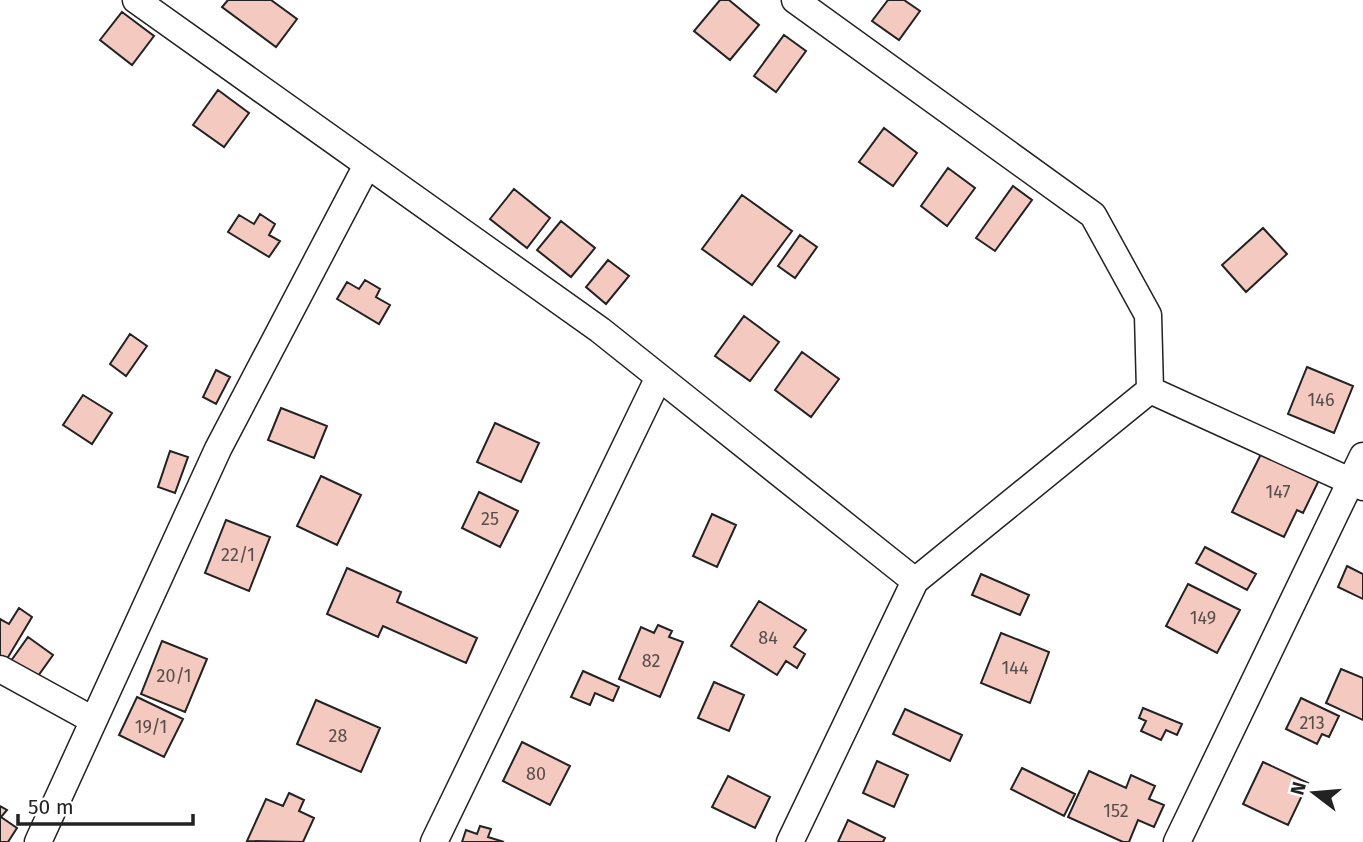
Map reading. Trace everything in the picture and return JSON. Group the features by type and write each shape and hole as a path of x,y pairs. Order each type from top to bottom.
{"street":[{"path":"136,0 600,330 915,581"},
{"path":"795,0 1093,215 1148,315 1150,390"},
{"path":"45,840 93,720 218,449 367,165"},
{"path":"434,842 659,377"},
{"path":"1150,390 1357,484"},
{"path":"790,842 915,581 1150,390"},
{"path":"1177,842 1357,484 1363,456"},
{"path":"0,668 93,720"}],"building":[{"path":"228,0 271,0 297,19 276,47 222,7"},
{"path":"720,0 729,0 759,25 730,60 694,31"},
{"path":"888,0 904,0 920,11 899,40 872,21"},
{"path":"122,12 154,36 132,65 100,40"},
{"path":"784,35 806,51 776,92 754,76"},
{"path":"218,90 249,113 224,147 193,125"},
{"path":"884,128 917,153 893,186 859,162"},
{"path":"948,168 975,188 947,226 921,206"},
{"path":"1013,186 1032,200 995,251 976,238"},
{"path":"514,189 550,218 527,248 490,219"},
{"path":"742,195 792,231 752,285 702,249"},
{"path":"260,214 275,224 269,235 280,241 269,257 228,232 239,215 254,224"},
{"path":"561,221 595,248 571,277 537,250"},
{"path":"1263,228 1287,254 1246,292 1222,265"},
{"path":"800,235 817,247 795,278 778,266"},
{"path":"608,260 629,276 606,304 586,287"},
{"path":"365,280 380,289 376,297 390,305 379,324 337,299 347,282 359,289"},
{"path":"744,316 779,342 750,381 715,356"},
{"path":"130,334 147,346 126,376 110,364"},
{"path":"802,352 839,379 811,417 775,390"},
{"path":"1307,367 1353,386 1334,433 1288,414"},
{"path":"216,370 230,377 216,404 203,397"},
{"path":"83,395 112,413 92,444 63,425"},
{"path":"281,408 327,426 314,458 268,440"},
{"path":"495,423 539,443 521,482 477,462"},
{"path":"1265,446 1322,474 1303,513 1297,510 1284,537 1232,512"},
{"path":"170,451 188,457 175,493 158,487"},
{"path":"321,476 361,495 337,545 297,526"},
{"path":"479,492 518,511 500,547 462,528"},
{"path":"712,514 736,525 717,567 693,556"},
{"path":"226,520 270,537 249,591 205,573"},
{"path":"1205,547 1256,574 1247,590 1196,563"},
{"path":"1347,566 1363,574 1363,599 1338,587"},
{"path":"347,568 401,592 397,602 477,638 466,663 383,626 378,637 327,614"},
{"path":"981,574 1029,595 1020,615 972,595"},
{"path":"1188,584 1240,610 1217,653 1166,626"},
{"path":"759,601 806,630 794,647 805,654 797,668 786,661 777,675 731,646"},
{"path":"19,608 32,617 4,664 0,662 0,619 9,624"},
{"path":"658,625 672,631 669,637 683,642 660,697 619,679 641,627 654,633"},
{"path":"1001,633 1049,652 1030,703 981,683"},
{"path":"28,637 53,655 33,683 8,665"},
{"path":"162,641 207,659 185,712 141,694"},
{"path":"1341,669 1363,678 1363,720 1326,703"},
{"path":"583,671 619,687 613,701 595,693 590,705 571,697"},
{"path":"714,682 744,695 729,731 698,718"},
{"path":"137,697 183,719 164,757 119,735"},
{"path":"1301,698 1339,716 1329,737 1322,734 1317,744 1286,729"},
{"path":"316,700 380,728 361,772 297,744"},
{"path":"1143,708 1182,724 1177,735 1166,730 1161,740 1141,731 1146,721 1139,718"},
{"path":"905,709 962,735 950,761 893,734"},
{"path":"522,742 570,766 550,805 503,781"},
{"path":"877,761 908,775 894,807 863,793"},
{"path":"1263,762 1308,783 1288,825 1243,804"},
{"path":"1022,768 1075,794 1064,816 1011,789"},
{"path":"1089,771 1126,788 1131,775 1155,786 1149,799 1164,805 1154,827 1138,820 1129,842 1123,842 1068,817"},
{"path":"728,776 770,797 755,828 712,807"},
{"path":"289,793 304,800 299,811 314,818 303,842 247,841 266,799 283,806"},
{"path":"0,806 7,810 1,817 17,828 8,842 0,842"},
{"path":"848,820 885,838 883,842 838,842"},
{"path":"480,826 491,829 488,837 504,842 462,842 466,830 477,834"}]}
